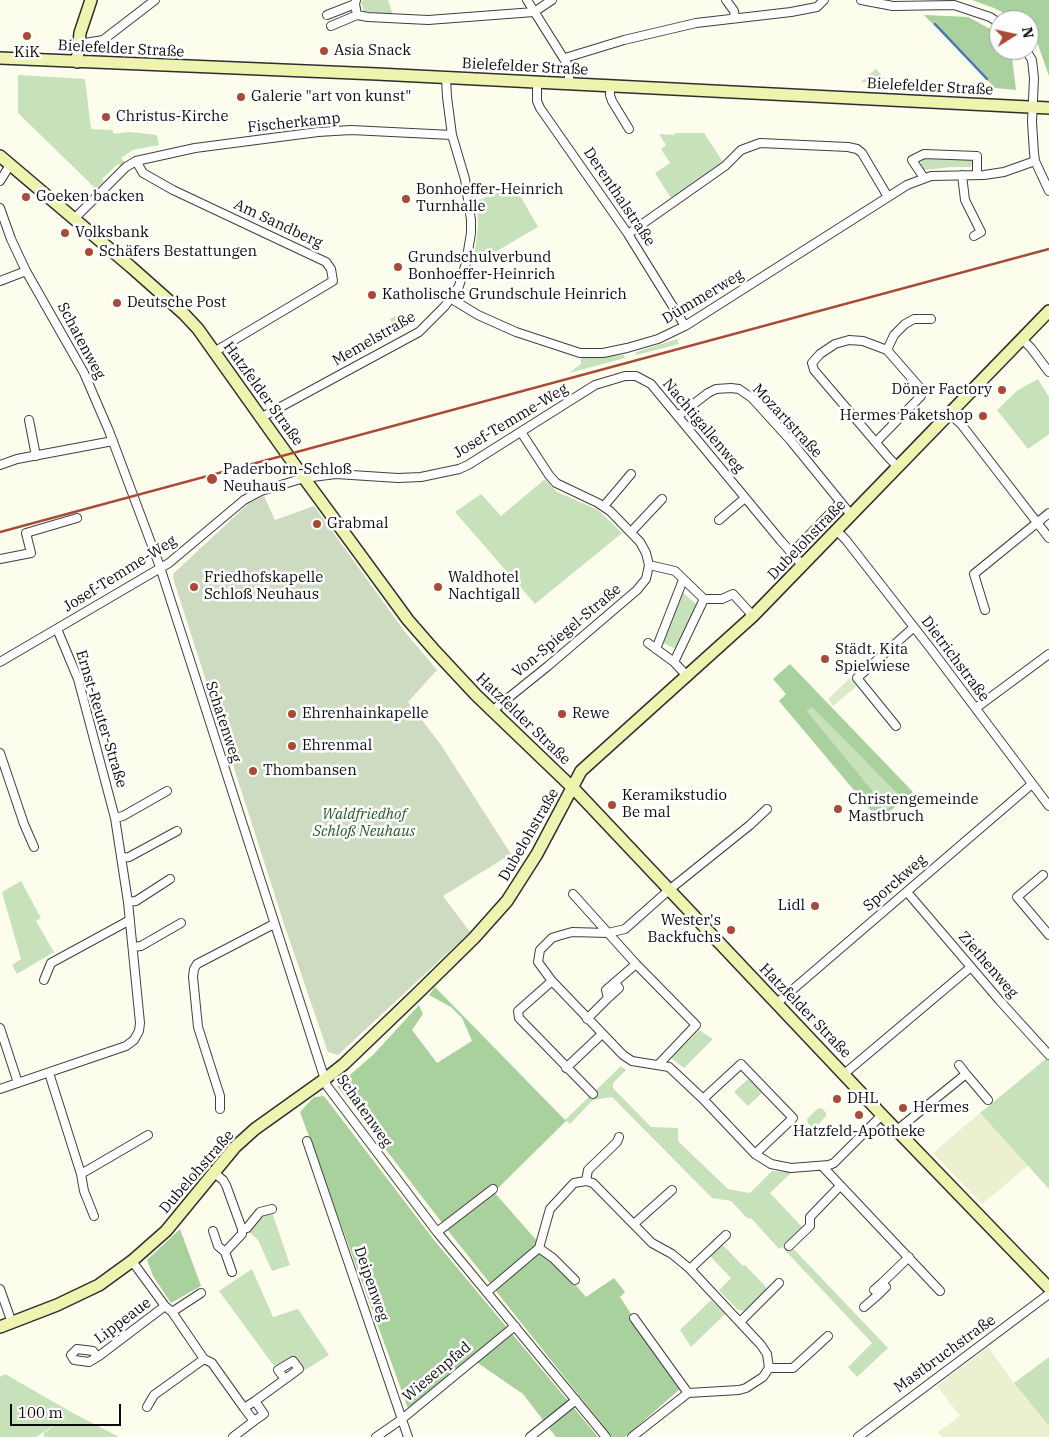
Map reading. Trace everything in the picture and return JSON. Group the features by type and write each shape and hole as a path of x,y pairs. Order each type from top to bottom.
{"main road":[{"path":"77,62 78,44 91,0"},
{"name":"Bielefelder Straße","path":"0,58 1049,108"},
{"name":"Hatzfelder Straße","path":"0,156 131,267 184,314 198,329 304,478 414,627 460,679 573,788 882,1115 1049,1288"},
{"name":"Dubelohstraße","path":"0,1327 57,1305 99,1285 132,1260 166,1231 235,1147 255,1129 325,1080 473,940 518,884 585,766 753,616 1049,311"}],"street":[{"path":"78,44 103,40 155,0"},
{"path":"527,0 570,67 569,84"},
{"path":"331,26 358,15 428,20 534,12 552,0"},
{"path":"726,0 734,11 735,18"},
{"path":"565,58 632,38 696,23 817,7 824,0"},
{"path":"861,0 893,6 954,5 989,17"},
{"path":"327,16 356,2 358,15"},
{"path":"1032,60 1034,78 1032,122 1036,160 1049,191"},
{"name":"Memelstraße","path":"262,417 419,332 435,318 459,286 466,262 471,233 465,179 452,135 446,97 446,78"},
{"name":"Derenthalstraße","path":"537,83 537,101 540,108 628,234 685,326"},
{"path":"610,86 612,101 629,129"},
{"name":"Fischerkamp","path":"74,219 126,166 136,161 195,148 318,132 351,130 452,135"},
{"path":"628,234 725,166 741,150 760,143 848,146 857,149 888,197"},
{"path":"924,178 912,160 924,154 977,156 977,175"},
{"name":"Dümmerweg","path":"450,298 478,315 516,332 580,353 603,353 647,343 685,326 907,185 924,178 944,175 977,175 1004,172 1036,160"},
{"name":"Am Sandberg","path":"136,161 143,173 173,190 326,262 332,269 332,281 214,352"},
{"path":"0,181 10,165"},
{"path":"962,175 965,200 981,232 974,236"},
{"name":"Schatenweg","path":"0,208 11,239 26,271 84,373 113,441 160,567 274,924 329,1089 437,1232 606,1437"},
{"path":"0,281 26,271"},
{"path":"887,350 894,335 905,324 914,319 930,319"},
{"path":"1022,339 1049,372"},
{"path":"876,442 922,396 921,389 887,350 870,343 849,340 835,344 820,354 812,363 814,370 876,442 898,467"},
{"name":"Josef-Temme-Weg","path":"0,662 169,563 244,500 261,492 304,478 336,474 398,478 435,474 468,465 595,385 625,376 636,376"},
{"name":"Nachtigallenweg","path":"636,376 651,384 803,566"},
{"name":"Mozartstraße","path":"678,416 716,389 739,389 752,398 791,441 852,516"},
{"path":"950,414 960,424 1049,538"},
{"path":"29,420 36,456"},
{"path":"521,432 556,483 604,506 631,532 646,552 649,565 675,572 704,599 722,599 733,594 753,616"},
{"path":"0,465 17,459 113,441"},
{"path":"604,506 631,474"},
{"path":"719,520 745,498"},
{"path":"631,532 662,499"},
{"path":"792,553 840,503"},
{"path":"985,610 974,574 1049,513"},
{"path":"0,559 31,553 26,533 77,518"},
{"name":"Dietrichstraße","path":"837,530 914,627 1049,806"},
{"name":"Von-Spiegel-Straße","path":"492,711 637,590 646,579 649,565"},
{"path":"656,649 683,580"},
{"path":"674,662 704,599"},
{"path":"896,726 857,678 914,627"},
{"name":"Ernst-Reuter-Straße","path":"0,1089 126,1046 134,1040 139,1031 140,1023 128,902 115,818 80,688 57,629"},
{"path":"648,643 674,662 687,676"},
{"path":"976,708 1049,654"},
{"path":"0,753 24,824 34,847"},
{"path":"0,784 9,780"},
{"name":"Sporckweg","path":"777,1003 1032,784"},
{"path":"115,818 124,816 167,791"},
{"path":"767,809 625,929 608,933 572,932 558,936 547,942 540,950 538,962 552,981 623,1055 632,1061 669,1067 703,1099 755,1154 773,1165 791,1168 823,1167 834,1162 882,1115"},
{"path":"122,858 129,857 177,831"},
{"path":"1043,875 1014,900 1049,935"},
{"path":"128,902 136,901 170,879"},
{"name":"Ziethenweg","path":"907,892 1049,1055"},
{"path":"573,894 636,964 696,1025 658,1064"},
{"path":"44,980 51,963 130,920"},
{"path":"133,947 141,946 181,923"},
{"path":"220,1109 220,1096 198,1027 193,977 194,969 197,964 274,924"},
{"path":"587,1019 608,998 606,990 636,964"},
{"path":"844,1074 971,967"},
{"path":"552,981 518,1011 519,1018 593,1094"},
{"path":"0,1028 18,1083"},
{"path":"566,1068 602,1034"},
{"path":"703,1099 741,1064 793,1118 755,1154"},
{"path":"959,1065 988,1100"},
{"path":"49,1073 82,1174 84,1191 94,1216"},
{"path":"897,1130 966,1074"},
{"path":"82,1174 148,1136"},
{"path":"586,1181 588,1170 617,1142 619,1137"},
{"name":"Deipenweg","path":"307,1141 408,1437"},
{"path":"823,1167 940,1292"},
{"path":"213,1172 226,1185 242,1229 242,1234 224,1252"},
{"path":"487,1292 539,1248 550,1209 574,1183 586,1181 594,1184 652,1243 672,1254 690,1269 767,1354 768,1368 763,1377 746,1388 688,1393 632,1437"},
{"path":"789,1246 810,1226 810,1217 840,1186"},
{"path":"437,1232 493,1189"},
{"path":"634,1223 672,1190"},
{"path":"242,1229 247,1228 260,1212 272,1209"},
{"path":"213,1231 218,1246 224,1252 232,1272"},
{"path":"690,1269 726,1235"},
{"path":"539,1248 553,1258 575,1280"},
{"path":"864,1307 886,1287 882,1282 909,1257"},
{"name":"Lippeaue","path":"132,1260 165,1306 172,1312 204,1359 212,1363 254,1421"},
{"path":"740,1322 779,1283"},
{"path":"0,1289 12,1323"},
{"name":"Lippeaue","path":"172,1312 201,1294"},
{"name":"Mastbruchstraße","path":"858,1437 1049,1294"},
{"name":"Lippeaue","path":"97,1357 165,1306"},
{"path":"634,1318 688,1393"},
{"name":"Wiesenpfad","path":"376,1437 402,1419 515,1326"},
{"path":"768,1368 793,1368 828,1336"},
{"path":"147,1407 154,1395 204,1359"},
{"path":"244,1408 285,1379"},
{"path":"530,1437 576,1400"},
{"path":"235,1436 264,1414 255,1401"}],"green space":[{"path":"363,0 388,0 393,15 364,11 361,2"},
{"path":"972,0 1049,0 1049,76 1039,48 1039,10 998,10"},
{"path":"924,15 968,17 989,28 989,60 1012,60 1016,90 995,88"},
{"path":"876,69 888,83 861,82"},
{"path":"18,75 85,79 91,129 112,130 114,134 130,132 157,135 159,145 133,150 121,158 125,162 121,166 118,164 102,179 104,181 96,189 18,113"},
{"path":"675,133 704,133 723,162 718,168 671,198 655,173 670,163 661,149 666,145 659,134 675,135"},
{"path":"925,157 970,159 973,163 970,167 925,170 920,165"},
{"path":"514,185 538,227 473,265 478,226 477,201"},
{"path":"403,312 409,324 395,331 390,319"},
{"path":"677,339 679,344 636,355 636,352"},
{"path":"624,355 625,358 569,373 581,364 581,357"},
{"path":"1038,379 1049,397 1049,434 1028,449 997,410 1018,390"},
{"path":"545,479 557,492 598,510 622,533 535,604 455,512 481,494 501,516"},
{"name":"Waldfriedhof Schloß Neuhaus","path":"264,496 275,520 314,506 405,632 437,670 408,702 441,745 511,854 443,896 470,932 338,1055 328,1052 285,927 173,578 174,573 248,504"},
{"path":"682,592 697,605 676,649 661,642"},
{"path":"790,664 913,792 879,820 779,701 786,694 773,679","holes":["812,707 902,798 887,809 807,711"]},
{"path":"850,678 857,686 833,706 828,699"},
{"path":"812,706 903,798 887,810 807,711"},
{"path":"21,881 41,918 36,921 54,952 17,974 12,965 21,959 2,892"},
{"path":"435,987 566,1121 494,1192 586,1297 614,1278 625,1292 620,1297 680,1389 625,1437 612,1437 446,1228 337,1086 373,1055 419,1005 423,1014 412,1030 437,1063 472,1041 462,1018 451,1007 429,995"},
{"path":"699,1030 713,1039 684,1068 671,1058"},
{"path":"1047,1058 1049,1060 1049,1189 980,1113"},
{"path":"621,1066 626,1070 613,1083 613,1088 651,1127 678,1128 678,1141 728,1189 750,1193 772,1171 792,1172 770,1193 803,1228 787,1242 888,1348 857,1377 848,1367 872,1343 782,1247 779,1249 752,1219 747,1218 731,1201 712,1198 612,1097 593,1100 570,1124 565,1120"},
{"path":"748,1079 762,1093 748,1106 734,1092"},
{"path":"324,1096 434,1240 598,1437 556,1437 523,1394 472,1359 409,1411 300,1112 314,1097"},
{"path":"822,1108 826,1116 816,1127 812,1127 807,1119 817,1109"},
{"path":"980,1113 1029,1165 982,1204 933,1153"},
{"path":"272,1212 290,1265 272,1271 258,1240 249,1232 265,1214"},
{"path":"180,1229 201,1286 171,1303 153,1276 147,1260"},
{"path":"720,1245 724,1246 743,1266 745,1265 766,1287 766,1290 744,1311 738,1310 719,1290 731,1278 709,1255"},
{"path":"252,1269 273,1317 298,1309 329,1355 305,1370 294,1355 274,1366 219,1291"},
{"path":"711,1300 725,1314 691,1347 680,1330"},
{"path":"988,1347 1049,1426 1049,1437 942,1437 938,1432 960,1416 937,1386"},
{"path":"1049,1357 1049,1426 1014,1383"},
{"path":"5,1374 119,1437 44,1437 44,1433 61,1421 36,1437 0,1437 0,1377"}],"waterway":[{"path":"935,24 987,79"}],"railway":[{"path":"0,532 1049,249"}],"place":[{"name":"KiK","path":"27,36"},
{"name":"Asia Snack","path":"324,51"},
{"name":"Galerie \"art von kunst\"","path":"241,97"},
{"name":"Christus-Kirche","path":"106,117"},
{"name":"Goeken backen","path":"26,197"},
{"name":"Bonhoeffer-Heinrich Turnhalle","path":"406,199"},
{"name":"Volksbank","path":"65,233"},
{"name":"Schäfers Bestattungen","path":"89,252"},
{"name":"Grundschulverbund Bonhoeffer-Heinrich","path":"398,267"},
{"name":"Katholische Grundschule Heinrich","path":"372,295"},
{"name":"Deutsche Post","path":"117,303"},
{"name":"Döner Factory","path":"1002,390"},
{"name":"Hermes Paketshop","path":"983,416"},
{"name":"Paderborn-Schloß Neuhaus","path":"212,479"},
{"name":"Grabmal","path":"317,524"},
{"name":"Friedhofskapelle Schloß Neuhaus","path":"194,587"},
{"name":"Waldhotel Nachtigall","path":"438,587"},
{"name":"Städt. Kita Spielwiese","path":"825,659"},
{"name":"Ehrenhainkapelle","path":"292,714"},
{"name":"Rewe","path":"562,714"},
{"name":"Ehrenmal","path":"292,746"},
{"name":"Thombansen","path":"253,771"},
{"name":"Keramikstudio Be mal","path":"612,805"},
{"name":"Christengemeinde Mastbruch","path":"838,809"},
{"name":"Lidl","path":"815,906"},
{"name":"Wester's Backfuchs","path":"731,930"},
{"name":"DHL","path":"837,1099"},
{"name":"Hermes","path":"903,1108"},
{"name":"Hatzfeld-Apotheke","path":"859,1115"}]}
